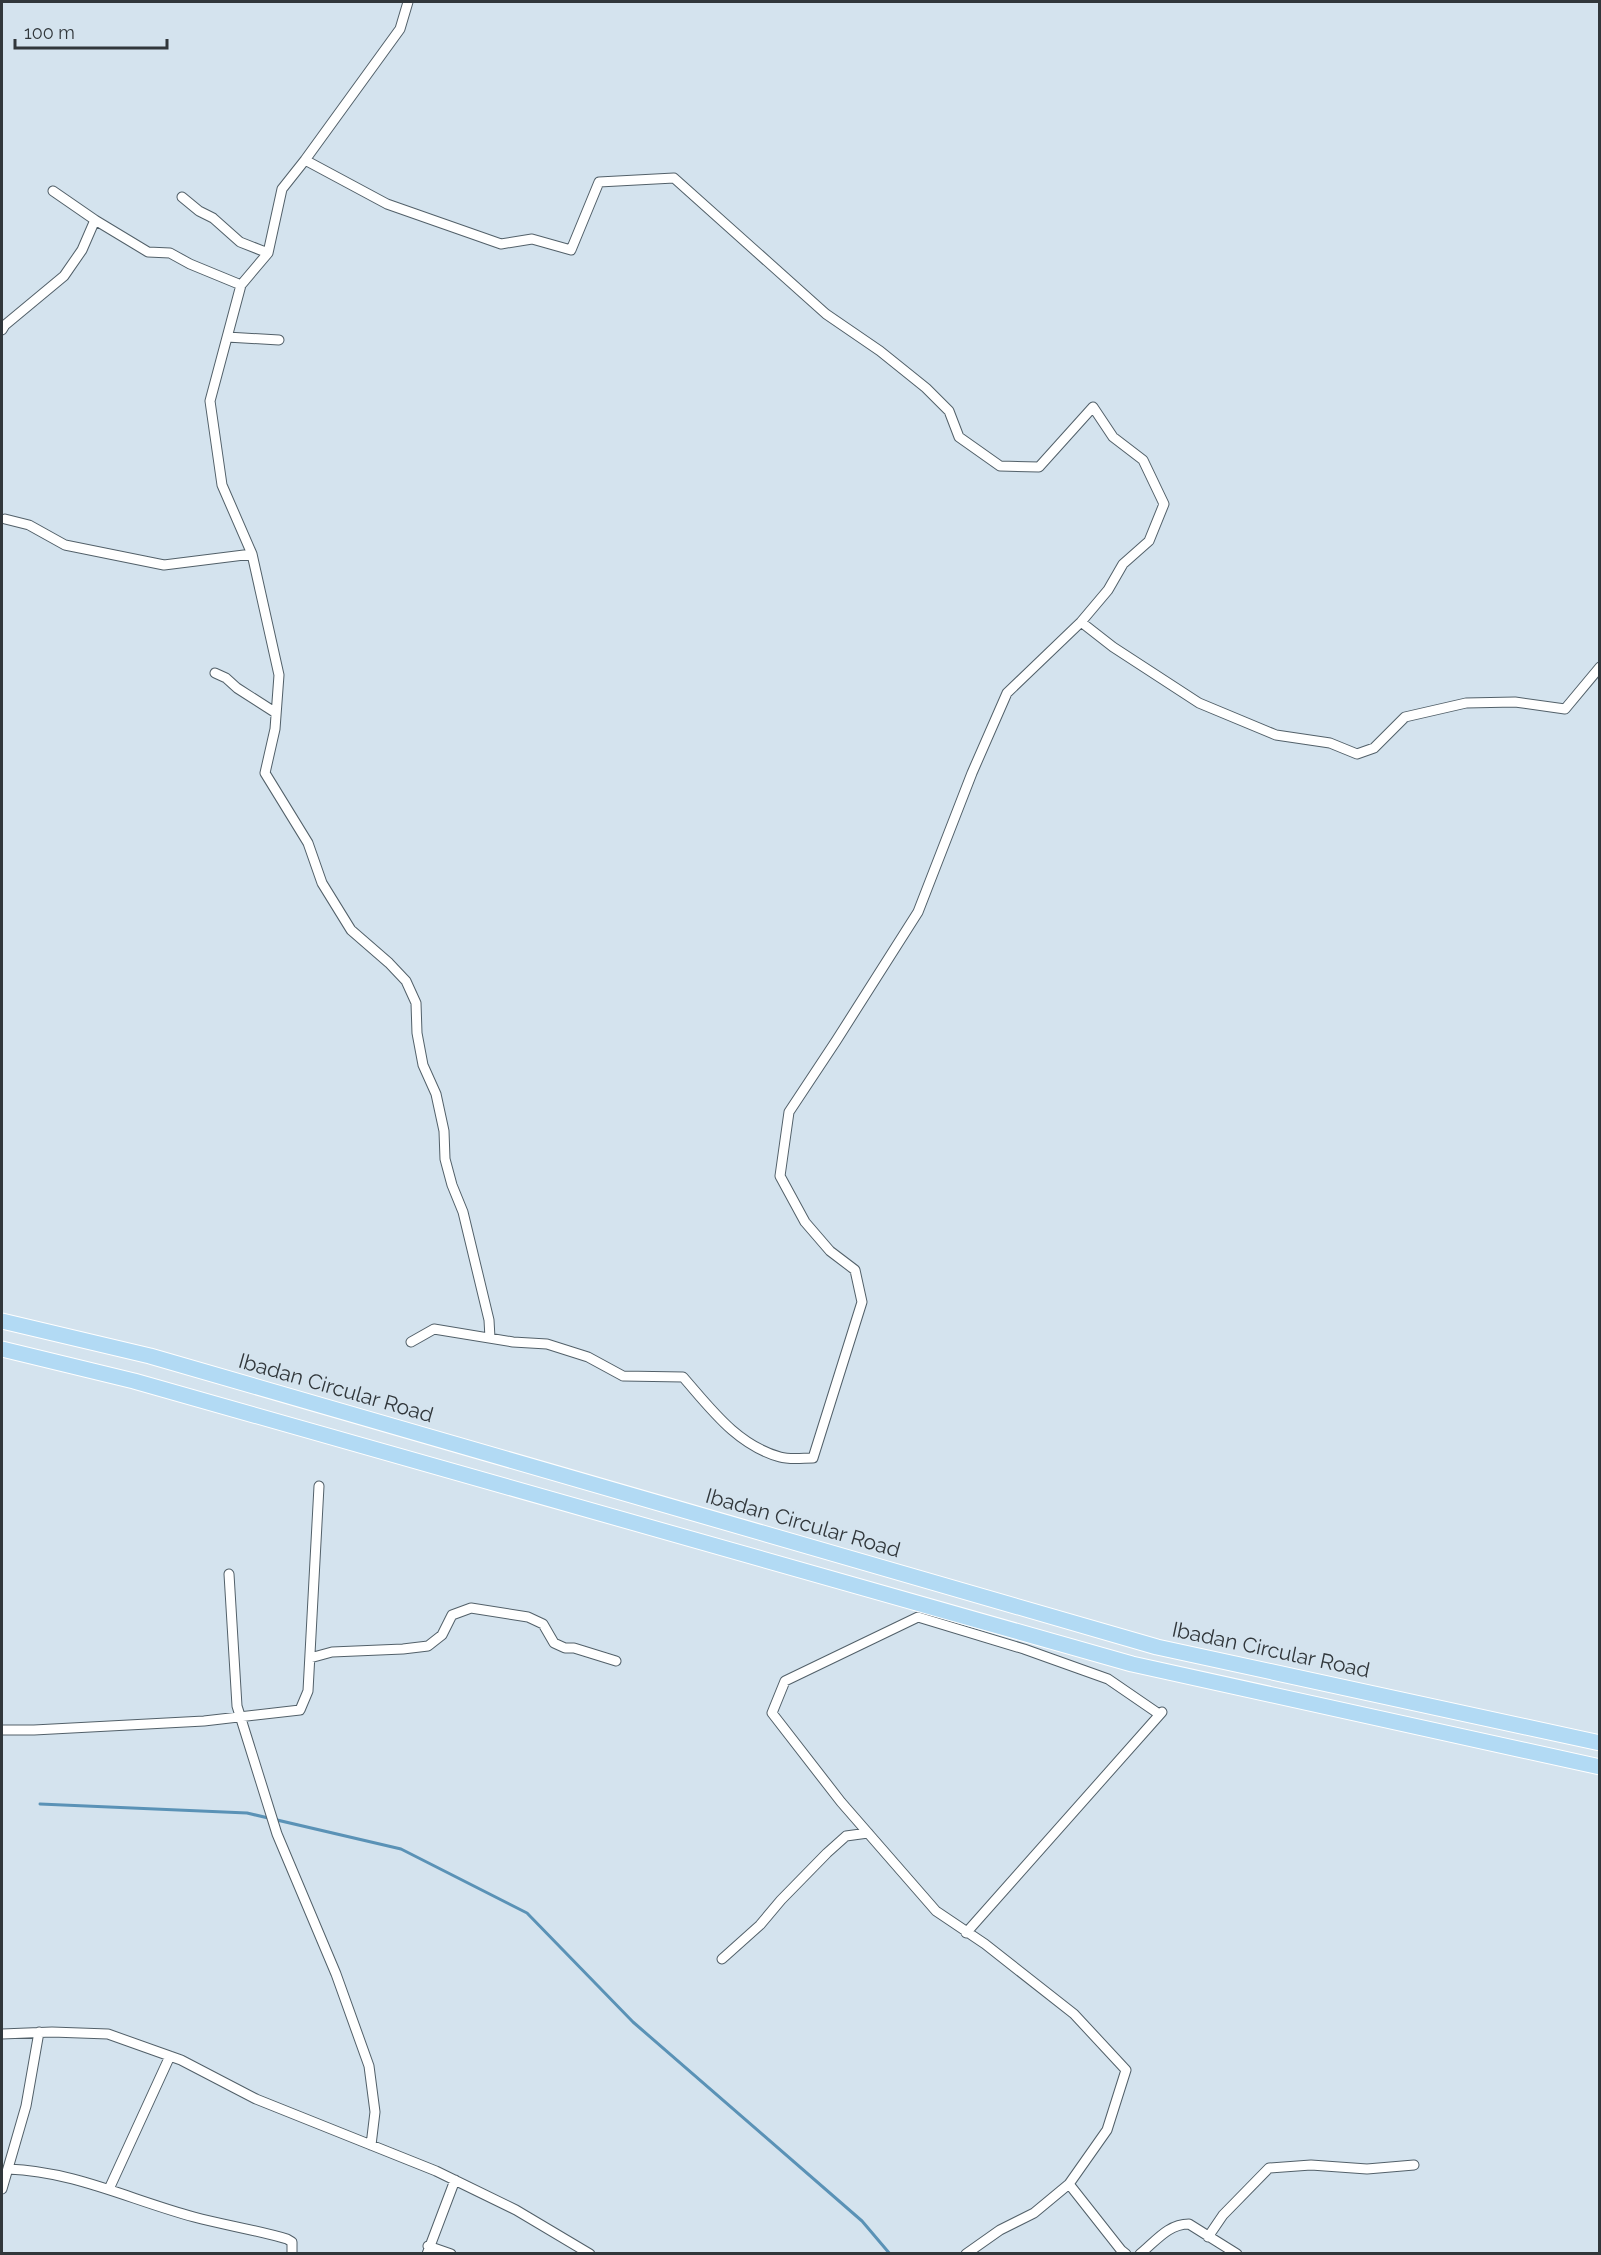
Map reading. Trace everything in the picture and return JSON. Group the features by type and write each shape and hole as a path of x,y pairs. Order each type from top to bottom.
{"highway":[{"name":"Ibadan Circular Road","path":"2,1321 150,1356 1157,1647 1599,1743"},
{"name":"Ibadan Circular Road","path":"2,1349 134,1381 1132,1664 1599,1767"}],"street":[{"path":"408,2 400,29 282,189 268,253 241,285 210,401 222,485 252,554 279,675 275,729 266,773 308,843 322,883 351,930 406,981 416,1003 417,1033 423,1065 436,1094 444,1131 445,1159 463,1212 489,1320 490,1338"},
{"path":"305,160 387,204 501,244 532,239 571,250 599,182 674,178 826,314 880,351 926,388 949,411 959,437 1000,466 1039,467 1093,407 1113,437 1143,460 1164,504 1149,541 1123,564 1108,590 1082,622 1007,693 972,773 918,912 789,1112 780,1176 805,1222 831,1251 855,1270 862,1302 813,1458 782,1457 755,1447 725,1425 683,1377 623,1376 588,1357 547,1344 434,1329 411,1342"},
{"path":"53,191 148,252 170,253 190,264 241,285"},
{"path":"182,197 199,211 213,218 240,242 268,253"},
{"path":"2,330 63,276 82,250 95,220"},
{"path":"226,337 279,340"},
{"path":"5,519 29,525 65,545 164,565 252,554"},
{"path":"1082,622 1113,647 1199,703 1276,735 1330,743 1357,754 1374,748 1405,717 1466,703 1515,702 1564,709 1599,667"},
{"path":"215,673 226,678 237,688 276,713"},
{"path":"2,1730 204,1721 300,1710 308,1691 319,1486"},
{"path":"229,1574 237,1706 267,1807 336,1974 369,2066 375,2112 371,2145"},
{"path":"310,1658 333,1652 428,1646 442,1635 452,1616 471,1608 528,1617 543,1624 554,1643 616,1661"},
{"path":"966,1933 1160,1713 1108,1679 1024,1649 918,1617 785,1681 772,1713 868,1833 936,1911 966,1933 985,1944 1074,2014 1126,2070 1107,2130 1069,2184 1034,2213 1000,2230 966,2253"},
{"path":"722,1959 760,1925 781,1900 846,1836 868,1833"},
{"path":"2,2189 26,2106 39,2032"},
{"path":"2,2034 39,2032 108,2034 170,2056 256,2098 455,2180 516,2210 590,2253"},
{"path":"109,2189 170,2056"},
{"path":"1208,2237 1223,2215 1269,2168 1311,2165 1367,2169 1414,2165"},
{"path":"8,2169 58,2174 194,2217 245,2227 287,2239 292,2242 292,2253"},
{"path":"451,2253 427,2250 455,2180"},
{"path":"1069,2184 1121,2250 1126,2253"},
{"path":"1140,2253 1170,2228 1189,2223 1208,2237 1237,2253"}],"waterway":[{"path":"40,1804 247,1813 401,1849 527,1913 633,2022 862,2221 890,2254"}]}
